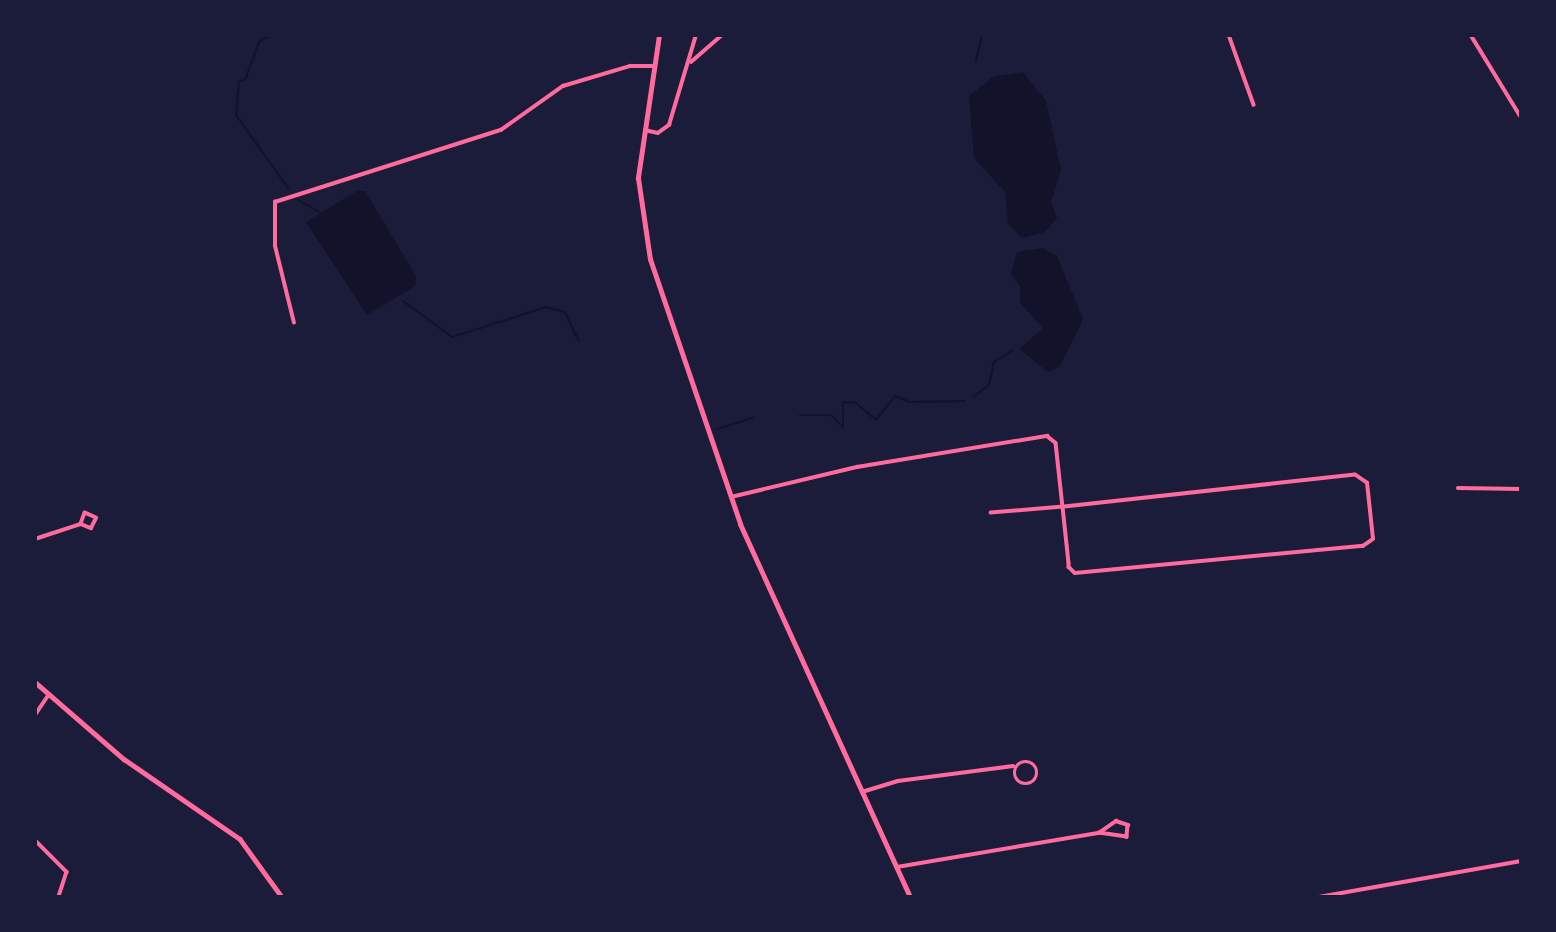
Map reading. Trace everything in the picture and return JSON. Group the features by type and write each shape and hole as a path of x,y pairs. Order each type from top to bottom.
{"main road":[{"path":"659,35 638,186 645,240 730,498 909,897"}],"street":[{"path":"645,130 657,133 669,125 696,35"},
{"path":"689,63 722,35"},
{"path":"740,35 750,35"},
{"path":"1229,35 1254,105"},
{"path":"1471,35 1521,117"},
{"path":"294,323 275,246 275,202 501,130 563,86 631,66 656,66"},
{"path":"730,498 987,443 1053,438 1063,507 1074,573 1372,541 1364,478 1063,507 991,513"},
{"path":"1458,488 1521,489"},
{"path":"35,539 81,524 91,528 96,518 85,513 81,524"},
{"path":"35,682 124,759 240,839 282,897"},
{"path":"35,715 49,694"},
{"path":"862,792 898,780 1031,763 1037,777 1022,782 1013,766"},
{"path":"895,867 1099,833 1121,839 1129,828 1116,821 1099,833"},
{"path":"35,840 67,872 59,897"},
{"path":"1321,897 1521,861"}],"shaded area":[{"path":"1023,72 1046,101 1061,170 1051,203 1057,218 1045,232 1022,238 1008,224 1005,192 974,158 969,96 993,77"},
{"path":"357,191 365,191 416,276 415,286 367,315 306,222"},
{"path":"1043,248 1057,256 1083,319 1060,366 1048,372 1019,349 1043,328 1020,303 1020,286 1011,274 1017,252"}],"waterway":[{"path":"271,35 259,42 245,80 239,81 236,115 288,188"},
{"path":"976,61 982,35"},
{"path":"296,199 319,212"},
{"path":"403,301 452,337 546,307 565,312 579,342"},
{"path":"973,397 989,385 994,362 1013,350"},
{"path":"800,415 831,415 843,427 843,402 856,403 876,420 895,396 910,402 965,401"},
{"path":"717,429 753,418"}]}
